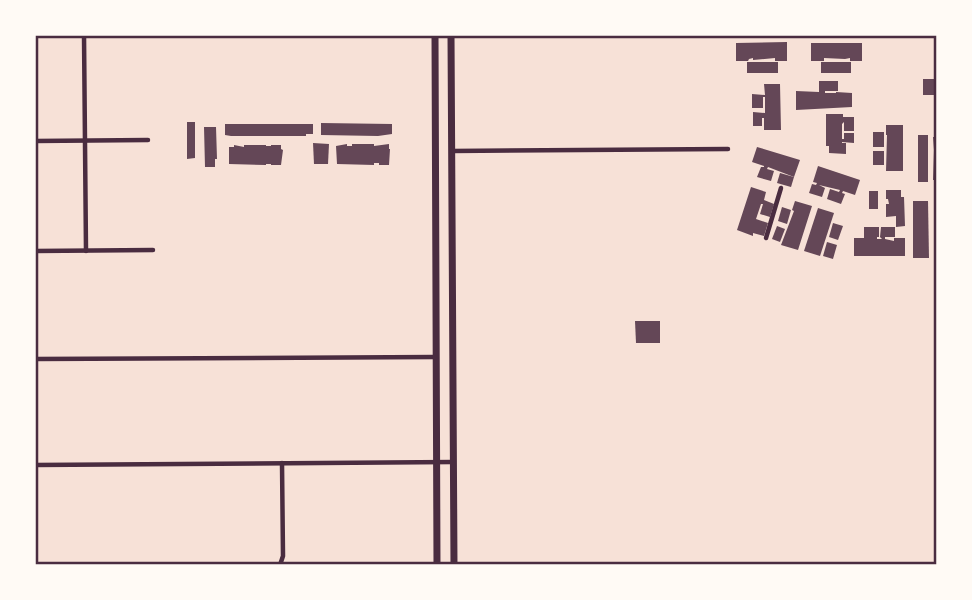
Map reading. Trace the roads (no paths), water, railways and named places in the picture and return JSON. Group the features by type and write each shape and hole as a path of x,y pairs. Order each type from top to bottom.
{"main road":[{"path":"435,35 437,565"},
{"path":"451,35 454,565"}],"street":[{"path":"84,35 86,251"},
{"path":"35,141 148,140"},
{"path":"451,151 728,149"},
{"path":"766,238 781,188"},
{"path":"35,251 153,250"},
{"path":"35,359 435,357"},
{"path":"35,465 453,462"},
{"path":"280,565 283,556 282,463"}]}
